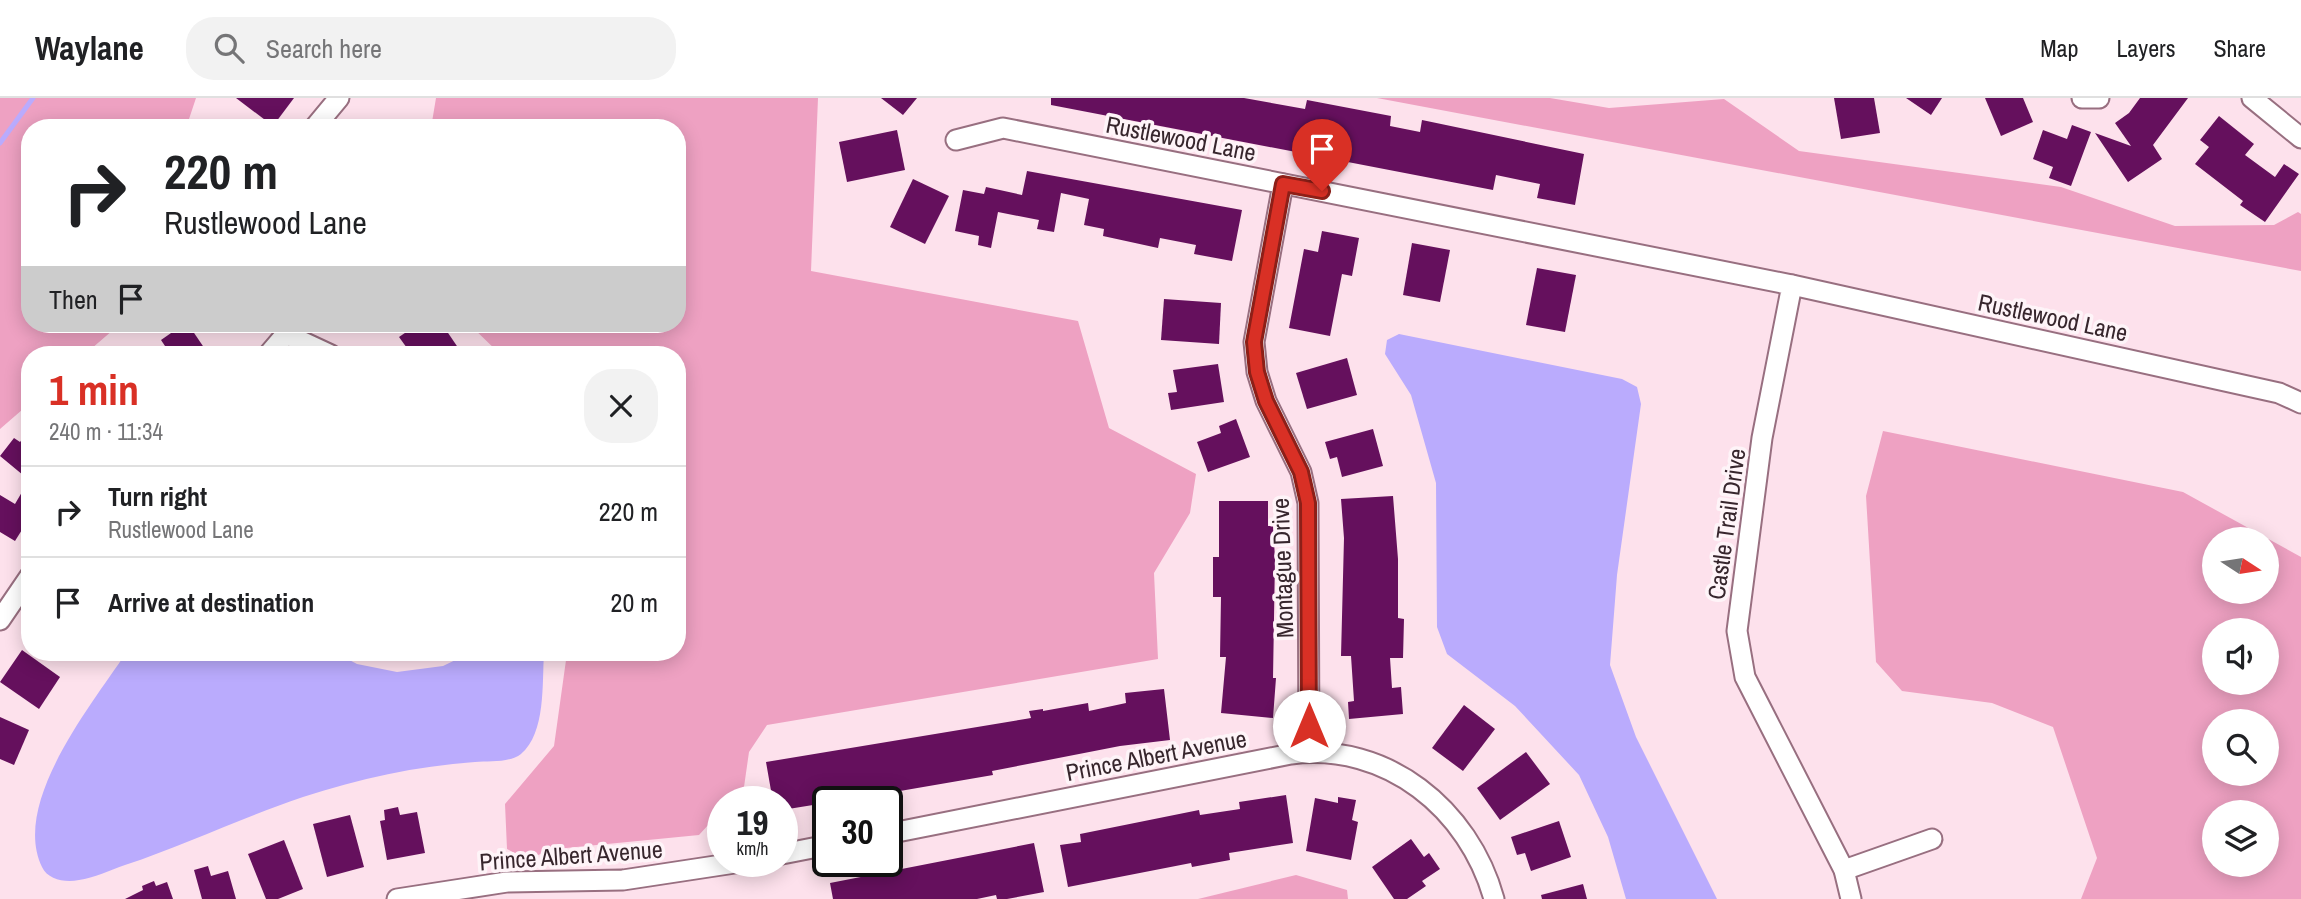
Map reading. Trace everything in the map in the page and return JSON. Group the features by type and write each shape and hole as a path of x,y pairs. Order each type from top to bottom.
{"street":[{"path":"322,119 339,98"},
{"path":"2082,98 2099,98"},
{"path":"2252,98 2301,138"},
{"name":"Rustlewood Lane","path":"956,140 1003,128 1792,285 2279,393 2301,403"},
{"name":"Montague Drive","path":"1283,184 1254,342 1257,372 1266,401 1301,472 1308,503 1309,752"},
{"name":"Castle Trail Drive","path":"1792,285 1762,438 1737,631 1745,677 1844,870 1851,899"},
{"path":"295,333 316,346"},
{"path":"0,620 21,589"},
{"name":"Prince Albert Avenue","path":"903,831 1309,752 1362,760 1395,772 1429,795 1458,823 1480,861 1494,899"},
{"path":"1844,870 1932,839"},
{"name":"Prince Albert Avenue","path":"397,899 507,881 623,880 707,867"}],"shaded area":[{"path":"0,98 196,98 189,119 21,119 21,333 110,333 94,346 21,346 21,411 0,429"},
{"path":"436,98 818,98 811,271 1078,321 1109,428 1196,474 1190,513 1154,573 1158,659 767,725 749,752 744,786 707,786 707,826 699,835 556,849 526,859 507,849 505,804 554,746 566,661 686,661 686,346 492,346 478,333 686,333 686,119 432,119"},
{"path":"1377,98 1550,98 1609,108 1724,99 1799,151 2061,187 2175,226 2274,225 2298,212 2301,214 2301,271"},
{"path":"1399,334 1622,379 1637,387 1641,404 1617,575 1610,665 1636,737 1717,899 1626,899 1608,837 1579,775 1515,706 1447,654 1437,627 1436,483 1411,395 1385,354 1387,340"},
{"path":"1883,431 2183,492 2247,527 2202,527 2202,604 2279,604 2279,545 2301,557 2301,899 2081,899 2097,858 2053,727 1992,703 1902,691 1876,662 1866,496"},
{"path":"120,661 351,661 397,672 443,666 453,661 544,661 541,707 535,734 521,754 511,759 431,767 345,785 281,805 96,876 63,881 48,875 42,867 35,842 37,814 46,785 60,755"},
{"path":"1296,875 1347,890 1348,899 1198,899"}],"building":[{"path":"236,98 294,98 278,119 264,119"},
{"path":"881,98 917,98 903,115"},
{"path":"1051,98 1244,98 1305,109 1307,100 1391,116 1390,126 1420,132 1422,120 1584,154 1575,205 1537,198 1540,184 1496,175 1493,190 1051,105"},
{"path":"1834,98 1874,98 1880,133 1841,139"},
{"path":"1906,98 1942,98 1931,115"},
{"path":"1985,98 2023,98 2033,122 2001,136"},
{"path":"2140,98 2188,98 2153,145 2162,159 2128,182 2095,133 2131,146 2115,123 2129,113"},
{"path":"2219,116 2254,144 2245,155 2275,177 2284,164 2299,174 2265,222 2240,205 2243,201 2195,164 2209,147 2200,140"},
{"path":"2072,125 2091,132 2071,186 2049,178 2053,167 2033,159 2043,130 2067,139"},
{"path":"897,130 905,170 847,182 839,142"},
{"path":"1027,171 1242,210 1232,261 1194,254 1196,245 1160,238 1158,248 1103,236 1104,229 1084,225 1089,199 1061,193 1054,232 1037,229 1039,220 998,212 991,248 978,245 979,236 955,231 963,190 984,194 986,187 1022,195"},
{"path":"913,179 949,196 925,244 890,227"},
{"path":"1322,231 1359,238 1352,276 1342,274 1330,336 1289,328 1304,249 1318,252"},
{"path":"1412,243 1450,250 1440,302 1403,295"},
{"path":"1537,268 1576,275 1565,332 1526,325"},
{"path":"1164,299 1221,303 1219,344 1161,340"},
{"path":"171,333 194,333 203,346 165,346 161,340"},
{"path":"405,333 448,333 457,346 406,346 399,337"},
{"path":"1347,358 1357,395 1307,409 1296,373"},
{"path":"1218,364 1224,402 1171,410 1168,393 1177,392 1173,370"},
{"path":"1236,419 1250,457 1208,472 1197,442 1221,433 1219,426"},
{"path":"1373,429 1383,466 1342,477 1337,457 1330,459 1325,442"},
{"path":"14,438 20,442 21,473 0,456"},
{"path":"21,494 21,531 15,541 0,532 0,495 15,504"},
{"path":"1393,496 1398,559 1398,618 1404,619 1403,658 1390,658 1392,688 1401,687 1403,714 1349,719 1348,702 1354,701 1351,656 1341,656 1344,538 1341,499"},
{"path":"1219,501 1268,501 1268,526 1273,526 1275,558 1273,678 1276,678 1273,718 1221,713 1226,657 1220,657 1221,597 1213,597 1213,557 1219,557"},
{"path":"21,651 21,661 37,661 60,677 39,709 0,682"},
{"path":"1164,689 1170,740 1120,746 992,771 993,775 903,790 903,786 812,786 812,805 798,807 798,786 770,786 766,762 1031,718 1029,711 1088,703 1089,711 1126,703 1125,693"},
{"path":"1464,705 1495,729 1463,771 1432,748"},
{"path":"0,717 29,730 14,765 0,759"},
{"path":"1526,752 1550,784 1500,820 1477,788"},
{"path":"1286,795 1293,843 1229,853 1230,860 1192,867 1191,863 1068,887 1060,845 1081,842 1080,834 1199,810 1200,815 1240,809 1239,802"},
{"path":"1338,797 1356,800 1352,820 1358,822 1351,860 1306,851 1315,798 1338,803"},
{"path":"398,807 400,815 417,812 425,853 387,860 380,821 385,820 384,810"},
{"path":"350,815 364,867 327,877 313,824"},
{"path":"1559,821 1571,857 1531,871 1525,853 1517,855 1511,837"},
{"path":"1411,839 1424,857 1429,853 1440,869 1422,881 1426,886 1407,899 1394,899 1372,867"},
{"path":"284,840 303,889 278,899 266,899 248,854"},
{"path":"1034,843 1044,892 1007,899 997,899 996,895 977,899 833,899 830,883 861,877 903,877 903,869"},
{"path":"208,866 211,876 228,871 236,899 202,899 194,870"},
{"path":"154,881 156,886 167,882 173,899 125,899 143,890 142,886"},
{"path":"1583,884 1587,899 1542,899 1541,895"}],"waterway":[{"path":"0,143 33,98"}],"route":[{"path":"1309,726 1308,503 1301,472 1266,401 1257,372 1254,342 1283,184 1322,191"}]}
